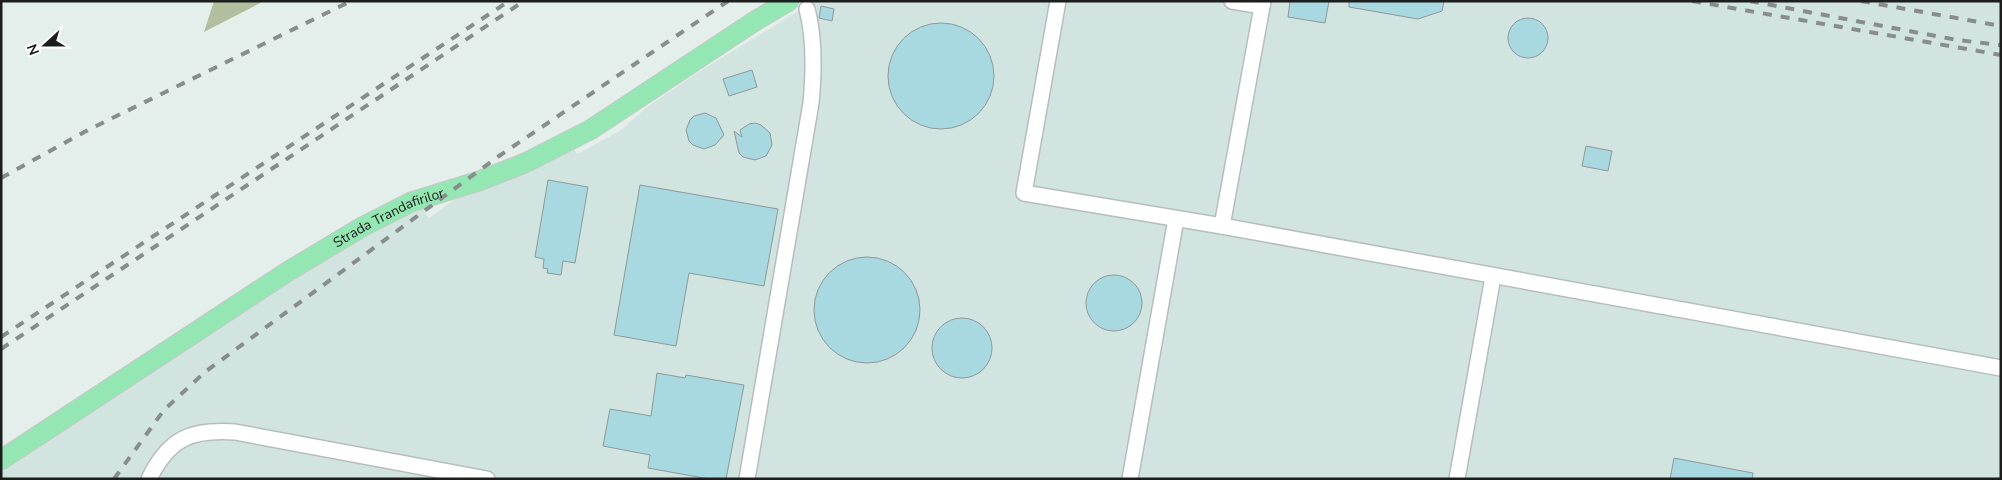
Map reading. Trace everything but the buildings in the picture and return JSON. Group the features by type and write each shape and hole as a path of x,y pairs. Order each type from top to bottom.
{"main road":[{"name":"Strada Trandafirilor","path":"1,460 338,240 412,202 503,172 567,143 590,130 755,21 790,1"}],"lane":[{"path":"1058,1 1024,193 1222,226 1493,277 2001,368"},
{"path":"1222,226 1263,4 1232,1"},
{"path":"747,479 811,102 813,76 812,30 807,9"},
{"path":"1130,479 1176,219"},
{"path":"1457,479 1493,277"},
{"path":"149,479 171,445 199,433 216,431 234,432 487,479"}],"shaded area":[{"path":"815,1 2001,1 2001,479 1,479 1,472 299,275 368,233 421,206 429,218 459,196 514,178 574,149 577,154 620,131 647,107 692,76"}],"green space":[{"path":"214,1 264,1 204,32"}],"railway":[{"path":"1,178 88,130 351,1"},
{"path":"1,337 509,1"},
{"path":"1,349 524,1"},
{"path":"114,479 164,410 205,372 499,156 728,1"},
{"path":"1692,1 2001,55"},
{"path":"1750,1 1957,40 2001,45"},
{"path":"1861,1 2001,26"}]}
